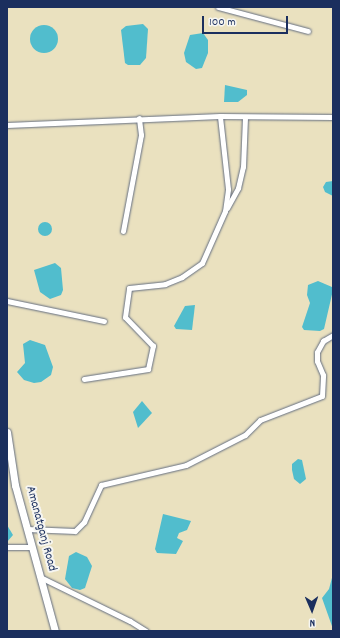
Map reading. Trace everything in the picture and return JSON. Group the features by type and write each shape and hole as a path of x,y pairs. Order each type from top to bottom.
{"main road":[{"name":"Amanatganj Road","path":"7,432 8,449 15,485 55,631"}],"street":[{"path":"218,7 308,31"},
{"path":"220,116 221,141 228,173 225,211"},
{"path":"7,125 139,118 220,116 333,117"},
{"path":"84,379 148,369 153,346 125,318 129,288 165,284 182,277 202,263 225,211 238,188 242,167 245,117"},
{"path":"123,231 141,135 139,118"},
{"path":"7,301 104,321"},
{"path":"27,529 75,531 84,522 101,485 186,465 245,435 260,420 322,396 323,375 317,361 317,352 323,341 333,336"},
{"path":"7,547 32,547"},
{"path":"40,577 130,621 146,631"}],"water":[{"path":"143,24 148,29 146,58 140,65 128,65 125,63 121,30 126,26"},
{"path":"44,25 54,29 58,39 54,49 44,53 34,49 30,39 34,29"},
{"path":"203,33 208,40 208,53 202,68 196,69 186,62 184,53 190,35"},
{"path":"225,85 247,90 247,95 238,102 224,102"},
{"path":"333,181 333,196 325,192 323,187 326,182"},
{"path":"42,222 48,222 52,226 52,232 48,236 42,236 38,232 38,226"},
{"path":"55,263 61,268 63,290 61,295 50,299 40,292 34,270"},
{"path":"318,281 332,287 333,290 324,329 320,331 304,330 302,327 310,303 307,295 308,285"},
{"path":"195,305 192,330 176,329 174,326 185,306"},
{"path":"30,340 45,345 53,367 51,375 41,382 34,383 24,380 17,372 25,363 23,344"},
{"path":"142,401 152,413 138,428 133,412"},
{"path":"298,459 302,460 306,479 300,484 294,479 292,470 292,464"},
{"path":"163,514 191,521 187,530 179,533 177,538 183,541 176,554 157,553 155,549"},
{"path":"7,525 13,535 7,542"},
{"path":"76,552 87,557 92,566 85,588 80,590 72,588 65,579 69,556"},
{"path":"333,574 333,629 322,598 329,589"}]}
